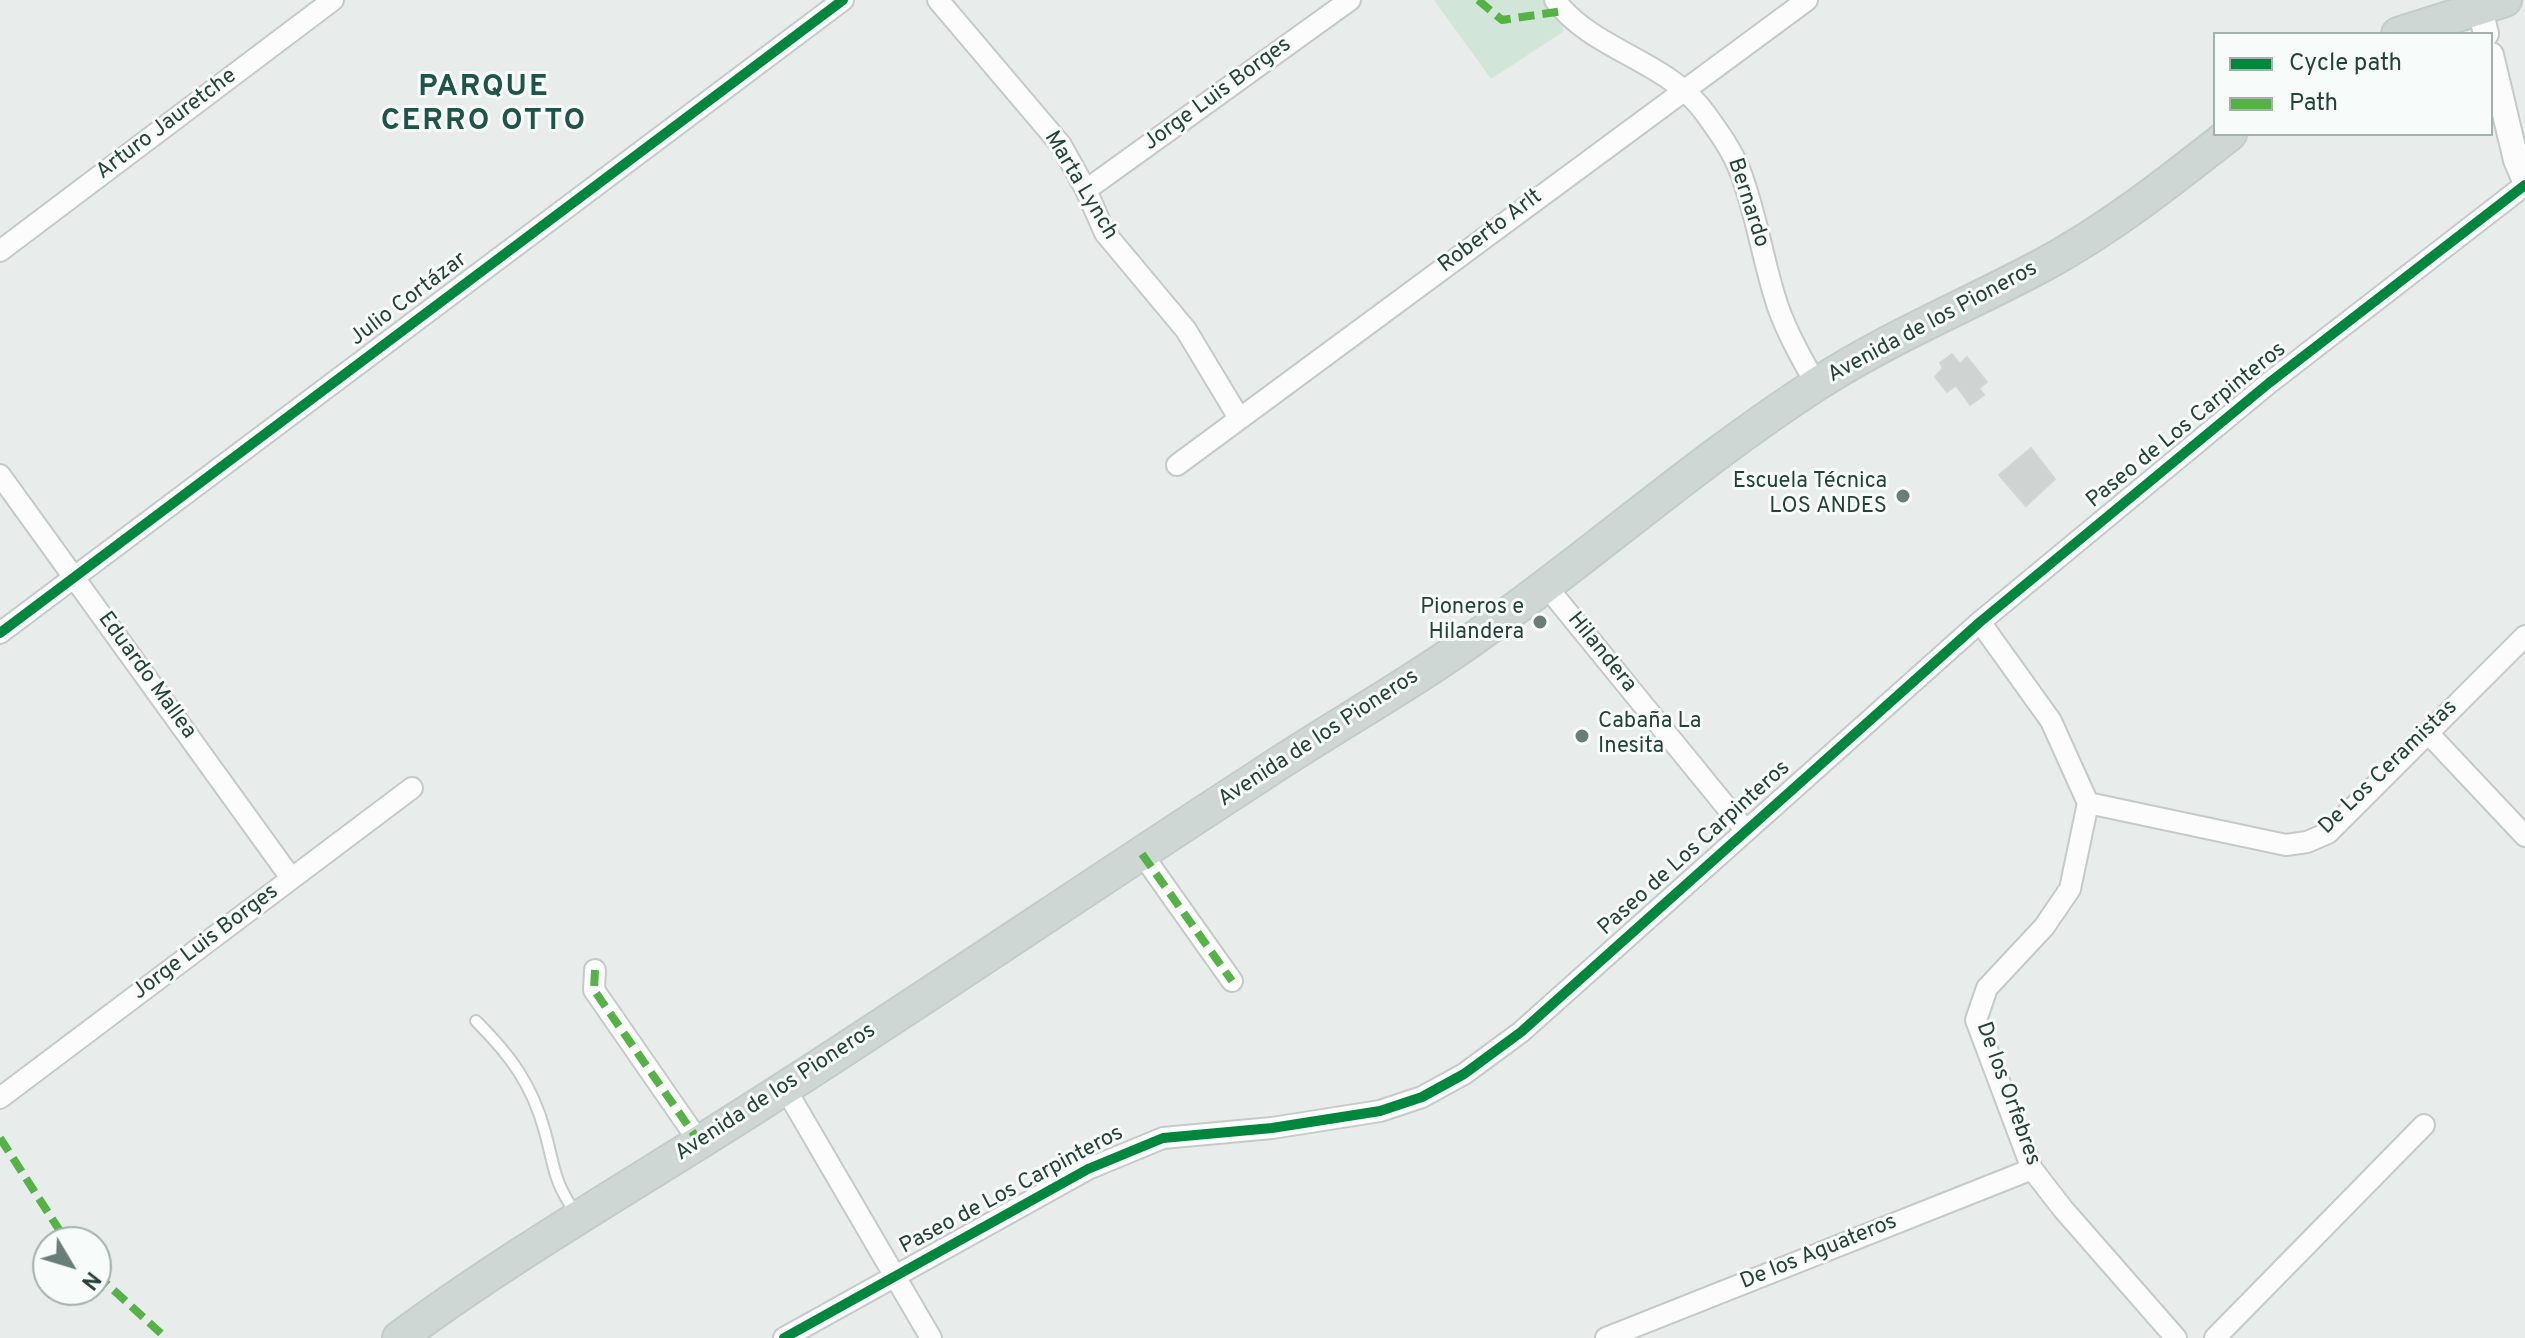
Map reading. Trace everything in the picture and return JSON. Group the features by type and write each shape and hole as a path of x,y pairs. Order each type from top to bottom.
{"main road":[{"path":"2407,32 2490,14"},
{"name":"Avenida de los Pioneros","path":"399,1338 1260,775 1444,659 1547,587 1752,429 1816,384 1879,347 2040,267 2105,229 2155,195 2228,136"}],"street":[{"name":"Arturo Jauretche","path":"0,251 333,0"},
{"name":"Julio Cortázar","path":"0,633 843,0"},
{"name":"Marta Lynch","path":"938,0 1061,145 1105,233 1186,330 1239,418"},
{"name":"Jorge Luis Borges","path":"1086,190 1350,0"},
{"name":"Bernardo","path":"1555,0 1581,27 1657,69 1684,88 1704,110 1740,170 1789,336 1816,384"},
{"name":"Roberto Arlt","path":"1177,465 1807,0"},
{"path":"2493,63 2516,160 2525,183"},
{"name":"Paseo de Los Carpinteros","path":"784,1338 1088,1169 1163,1138 1272,1128 1380,1111 1432,1091 1464,1074 1521,1032 1980,622 2269,383 2525,183"},
{"name":"Eduardo Mallea","path":"0,475 291,878"},
{"name":"Hilandera","path":"1547,587 1746,831"},
{"path":"1980,622 2051,721 2088,803"},
{"name":"De Los Ceramistas","path":"2088,803 2286,845 2307,842 2328,833 2525,636"},
{"path":"2428,733 2525,836"},
{"name":"Jorge Luis Borges","path":"0,1098 412,788"},
{"name":"De los Orfebres","path":"2088,803 2070,889 2044,927 1987,988 1976,1020 2032,1169 2176,1338"},
{"path":"1142,854 1232,981"},
{"path":"595,970 594,990 700,1143"},
{"path":"785,1088 931,1338"},
{"path":"2215,1338 2424,1125"},
{"name":"De los Aguateros","path":"1606,1338 2032,1169"}],"lane":[{"path":"476,1021 518,1067 545,1132 559,1190 579,1219"}],"green space":[{"path":"1434,0 1552,0 1563,11 1563,32 1491,79"}],"building":[{"path":"1952,354 1960,364 1967,357 1987,382 1979,388 1984,395 1970,405 1956,385 1947,392 1935,377 1943,368 1940,363"},
{"path":"2031,448 2055,479 2026,506 1999,475"}],"marked path":[{"path":"1478,0 1502,20 1563,11"},
{"path":"1142,854 1232,981"},
{"path":"595,970 594,990 700,1143"},
{"path":"0,1138 57,1226"},
{"path":"112,1289 166,1338"}],"cycle path":[{"path":"0,633 843,0"},
{"path":"784,1338 1088,1169 1163,1138 1272,1128 1380,1111 1422,1097 1464,1074 1521,1032 1980,622 2269,383 2525,185"}],"place":[{"name":"Escuela Técnica LOS ANDES","path":"1903,496"},
{"name":"Pioneros e Hilandera","path":"1540,622"},
{"name":"Cabaña La Inesita","path":"1582,736"}],"district":[{"name":"PARQUE CERRO OTTO","path":"484,106"}]}
